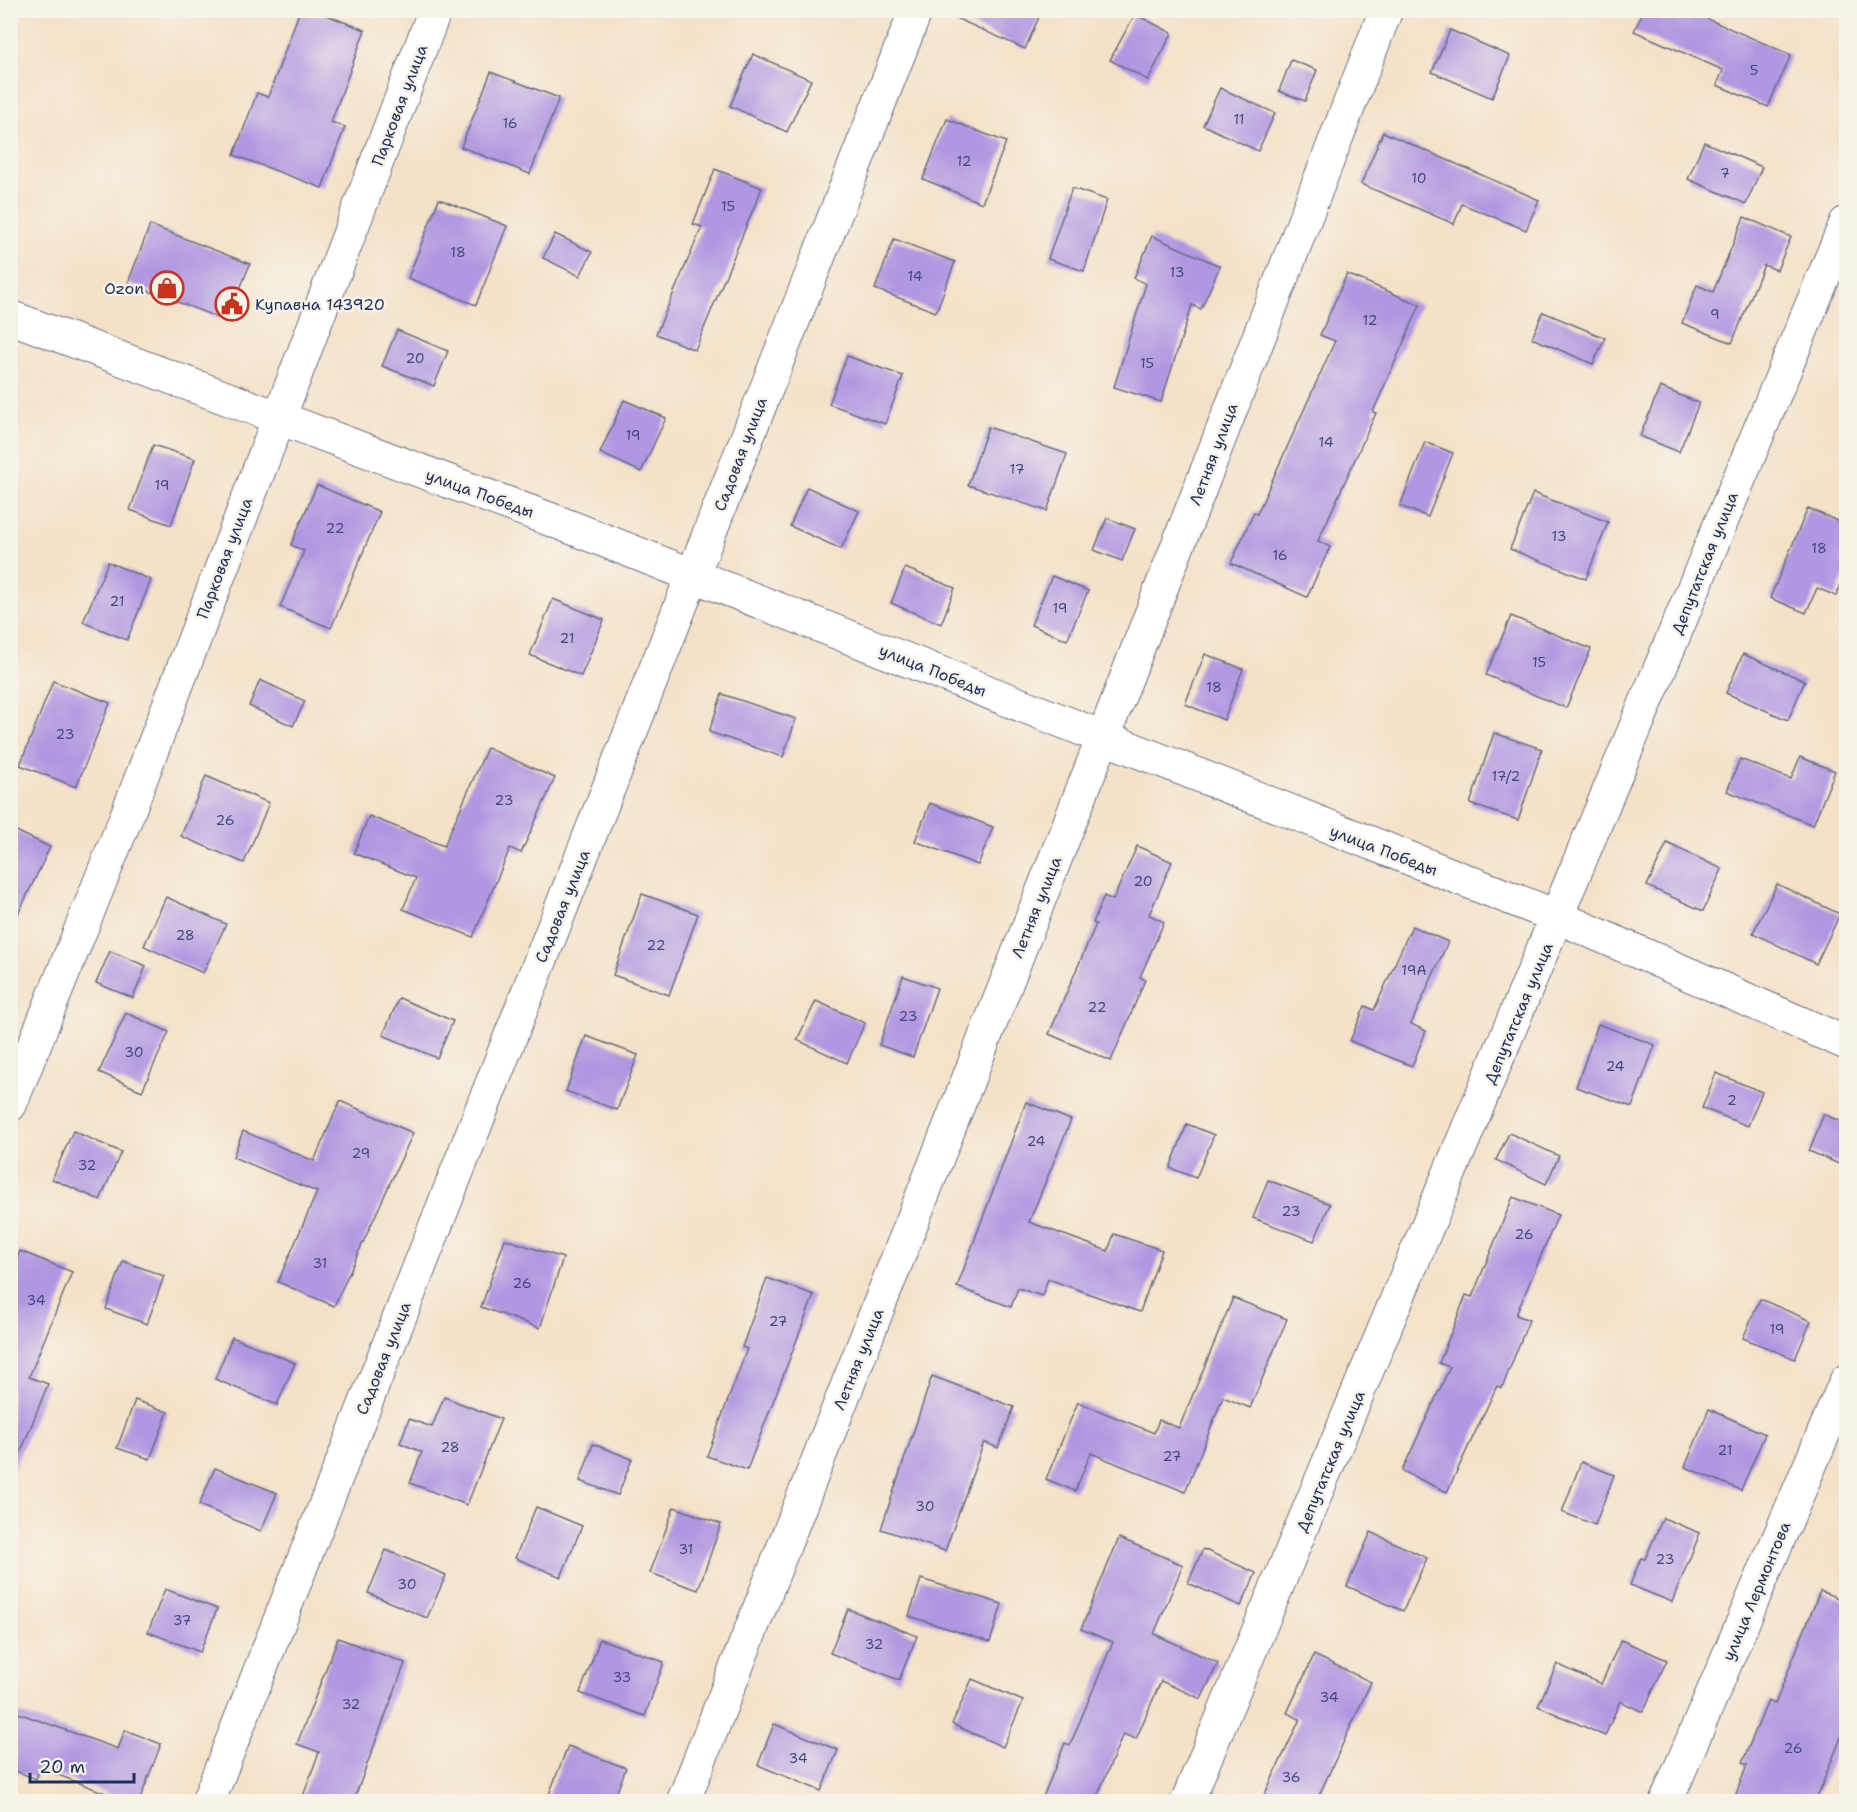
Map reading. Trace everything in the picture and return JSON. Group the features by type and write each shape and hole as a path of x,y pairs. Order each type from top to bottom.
{"street":[{"name":"Парковая улица","path":"10,1105 127,815 435,10"},
{"name":"Садовая улица","path":"208,1802 916,10"},
{"name":"Летняя улица","path":"683,1802 1103,738 1386,10"},
{"name":"Депутатская улица","path":"1187,1802 1846,223"},
{"name":"улица Победы","path":"10,317 693,575 1558,917 1846,1043"},
{"name":"улица Лермонтова","path":"1666,1802 1846,1381"}],"building":[{"path":"300,10 313,10 365,30 331,122 345,127 322,188 234,155 257,93 268,97"},
{"path":"938,10 1042,10 1025,49"},
{"path":"1644,10 1687,10 1791,55 1768,107 1717,85 1723,70 1634,31"},
{"path":"1135,14 1172,33 1148,80 1110,60"},
{"path":"1450,30 1510,56 1492,98 1432,72"},
{"path":"753,54 811,80 787,132 730,106"},
{"path":"1291,60 1317,70 1305,101 1279,91"},
{"path":"491,72 559,98 530,174 461,147"},
{"path":"1220,88 1275,113 1258,151 1203,125"},
{"path":"947,119 1006,142 982,203 923,179"},
{"path":"1383,132 1539,200 1526,230 1462,204 1454,224 1361,184"},
{"path":"1704,142 1762,167 1746,204 1688,179"},
{"path":"715,169 762,188 695,350 656,334 702,227 693,224"},
{"path":"1072,188 1107,200 1084,271 1048,259"},
{"path":"439,199 507,226 476,305 408,278"},
{"path":"1744,217 1791,237 1777,270 1764,265 1732,343 1682,323 1697,285 1713,292"},
{"path":"150,225 250,264 227,321 128,283"},
{"path":"555,234 592,252 580,276 543,258"},
{"path":"1152,236 1220,266 1201,309 1192,305 1161,402 1114,387 1146,284 1134,278"},
{"path":"894,239 955,262 936,312 875,289"},
{"path":"1347,274 1420,305 1373,412 1376,413 1318,541 1330,547 1307,597 1231,563 1254,512 1257,514 1335,341 1320,335"},
{"path":"1543,312 1605,338 1593,364 1532,338"},
{"path":"397,330 448,351 434,386 382,366"},
{"path":"847,356 903,376 885,424 829,404"},
{"path":"1660,387 1699,403 1679,452 1640,436"},
{"path":"624,400 666,418 641,472 600,453"},
{"path":"988,427 1067,454 1047,511 968,485"},
{"path":"1425,442 1453,453 1428,517 1400,506"},
{"path":"153,445 195,459 171,525 130,510"},
{"path":"317,485 380,512 331,628 280,607 304,551 291,545"},
{"path":"807,487 859,511 841,549 790,526"},
{"path":"1533,493 1608,522 1586,579 1510,549"},
{"path":"1808,508 1846,525 1846,572 1836,596 1817,588 1806,613 1770,598"},
{"path":"1107,518 1135,529 1122,561 1094,550"},
{"path":"108,562 151,580 127,640 83,622"},
{"path":"905,568 955,588 941,624 891,603"},
{"path":"1052,576 1088,591 1067,640 1031,625"},
{"path":"553,599 604,620 581,676 530,655"},
{"path":"1511,616 1591,649 1566,708 1486,675"},
{"path":"1205,654 1243,669 1224,720 1185,704"},
{"path":"1743,654 1805,681 1788,720 1726,693"},
{"path":"260,680 305,701 293,726 249,706"},
{"path":"53,681 110,703 76,787 20,765"},
{"path":"722,694 796,719 783,757 709,732"},
{"path":"1494,733 1542,749 1518,820 1470,804"},
{"path":"487,748 555,778 521,853 510,848 473,937 403,909 416,878 354,853 369,816 444,846"},
{"path":"1800,757 1835,771 1813,825 1727,791 1740,759 1791,779"},
{"path":"206,776 269,803 244,863 181,836"},
{"path":"930,803 993,827 978,865 915,841"},
{"path":"10,828 50,847 10,931"},
{"path":"1667,843 1722,869 1703,911 1647,886"},
{"path":"1137,846 1172,862 1149,915 1164,922 1140,977 1145,980 1111,1061 1049,1034 1096,924 1093,923 1104,896 1113,900"},
{"path":"1777,884 1840,914 1816,964 1753,933"},
{"path":"642,894 698,914 669,995 613,975"},
{"path":"166,897 226,924 203,973 144,946"},
{"path":"1412,926 1448,942 1411,1024 1426,1031 1412,1066 1350,1041 1365,1006 1374,1010"},
{"path":"110,951 146,966 133,998 96,983"},
{"path":"903,976 937,988 913,1057 879,1045"},
{"path":"399,998 453,1021 437,1058 383,1035"},
{"path":"816,1001 865,1023 847,1063 797,1040"},
{"path":"126,1013 169,1032 142,1091 99,1072"},
{"path":"1598,1024 1655,1045 1632,1107 1576,1087"},
{"path":"586,1036 638,1055 617,1110 566,1091"},
{"path":"1716,1073 1762,1092 1748,1126 1702,1108"},
{"path":"340,1101 413,1133 334,1306 278,1282 317,1192 233,1157 243,1131 314,1161"},
{"path":"1026,1102 1071,1120 1029,1222 1108,1251 1114,1234 1162,1250 1140,1312 1048,1279 1042,1296 1018,1288 1011,1307 957,1287"},
{"path":"1824,1114 1846,1124 1846,1167 1809,1151"},
{"path":"1187,1124 1214,1135 1196,1178 1170,1168"},
{"path":"73,1131 121,1152 100,1200 52,1179"},
{"path":"1509,1133 1559,1156 1546,1184 1496,1160"},
{"path":"1268,1180 1330,1204 1314,1241 1253,1218"},
{"path":"1513,1197 1558,1215 1516,1315 1529,1320 1502,1388 1497,1386 1447,1492 1402,1471 1450,1367 1439,1363 1466,1295 1472,1297"},
{"path":"505,1239 563,1258 540,1328 481,1307"},
{"path":"20,1251 72,1272 29,1377 48,1384 12,1474 10,1275"},
{"path":"123,1261 164,1276 147,1324 106,1309"},
{"path":"767,1278 814,1295 747,1470 707,1456 747,1349 742,1347"},
{"path":"1233,1298 1287,1319 1250,1408 1223,1397 1185,1492 1091,1453 1075,1491 1046,1479 1078,1402 1154,1433 1159,1420 1179,1428"},
{"path":"1760,1299 1811,1321 1795,1359 1743,1338"},
{"path":"232,1337 295,1363 277,1405 215,1379"},
{"path":"932,1376 1014,1407 998,1448 984,1442 945,1551 881,1529"},
{"path":"444,1397 501,1419 467,1505 410,1483 422,1452 400,1443 409,1419 432,1427"},
{"path":"135,1400 168,1412 150,1459 117,1448"},
{"path":"1709,1409 1765,1434 1741,1490 1685,1467"},
{"path":"593,1444 632,1459 618,1495 580,1481"},
{"path":"1581,1462 1614,1475 1595,1525 1562,1512"},
{"path":"215,1468 277,1493 261,1531 199,1505"},
{"path":"536,1507 582,1526 561,1577 515,1558"},
{"path":"674,1507 721,1524 698,1590 650,1573"},
{"path":"1663,1518 1700,1533 1672,1602 1630,1585 1641,1558 1645,1559"},
{"path":"1371,1532 1427,1558 1403,1611 1347,1586"},
{"path":"1119,1538 1183,1565 1154,1634 1218,1663 1201,1699 1161,1681 1136,1739 1123,1734 1095,1802 1041,1802 1065,1743 1070,1745 1113,1642 1081,1629"},
{"path":"1203,1549 1256,1573 1241,1606 1188,1583"},
{"path":"386,1550 446,1575 427,1618 368,1593"},
{"path":"921,1579 1002,1604 990,1642 909,1616"},
{"path":"165,1589 217,1609 200,1652 148,1632"},
{"path":"1820,1591 1846,1601 1846,1725 1815,1802 1733,1802 1747,1765 1742,1763 1768,1701 1775,1704"},
{"path":"848,1609 917,1636 899,1680 830,1653"},
{"path":"338,1638 405,1663 353,1802 301,1802 319,1752 297,1744"},
{"path":"600,1639 664,1662 645,1716 580,1693"},
{"path":"1621,1640 1667,1660 1643,1712 1620,1701 1605,1736 1538,1706 1557,1664 1601,1684"},
{"path":"1314,1655 1371,1682 1316,1802 1261,1802 1300,1719 1287,1713"},
{"path":"972,1679 1023,1701 1003,1747 952,1724"},
{"path":"10,1710 118,1749 125,1730 161,1744 139,1802 129,1802 40,1768 36,1779 10,1769"},
{"path":"774,1724 838,1750 821,1791 758,1765"},
{"path":"568,1746 626,1768 613,1802 546,1802"}],"place":[{"name":"Ozon","path":"167,288"},
{"name":"Купавна 143920","path":"232,304"}]}
